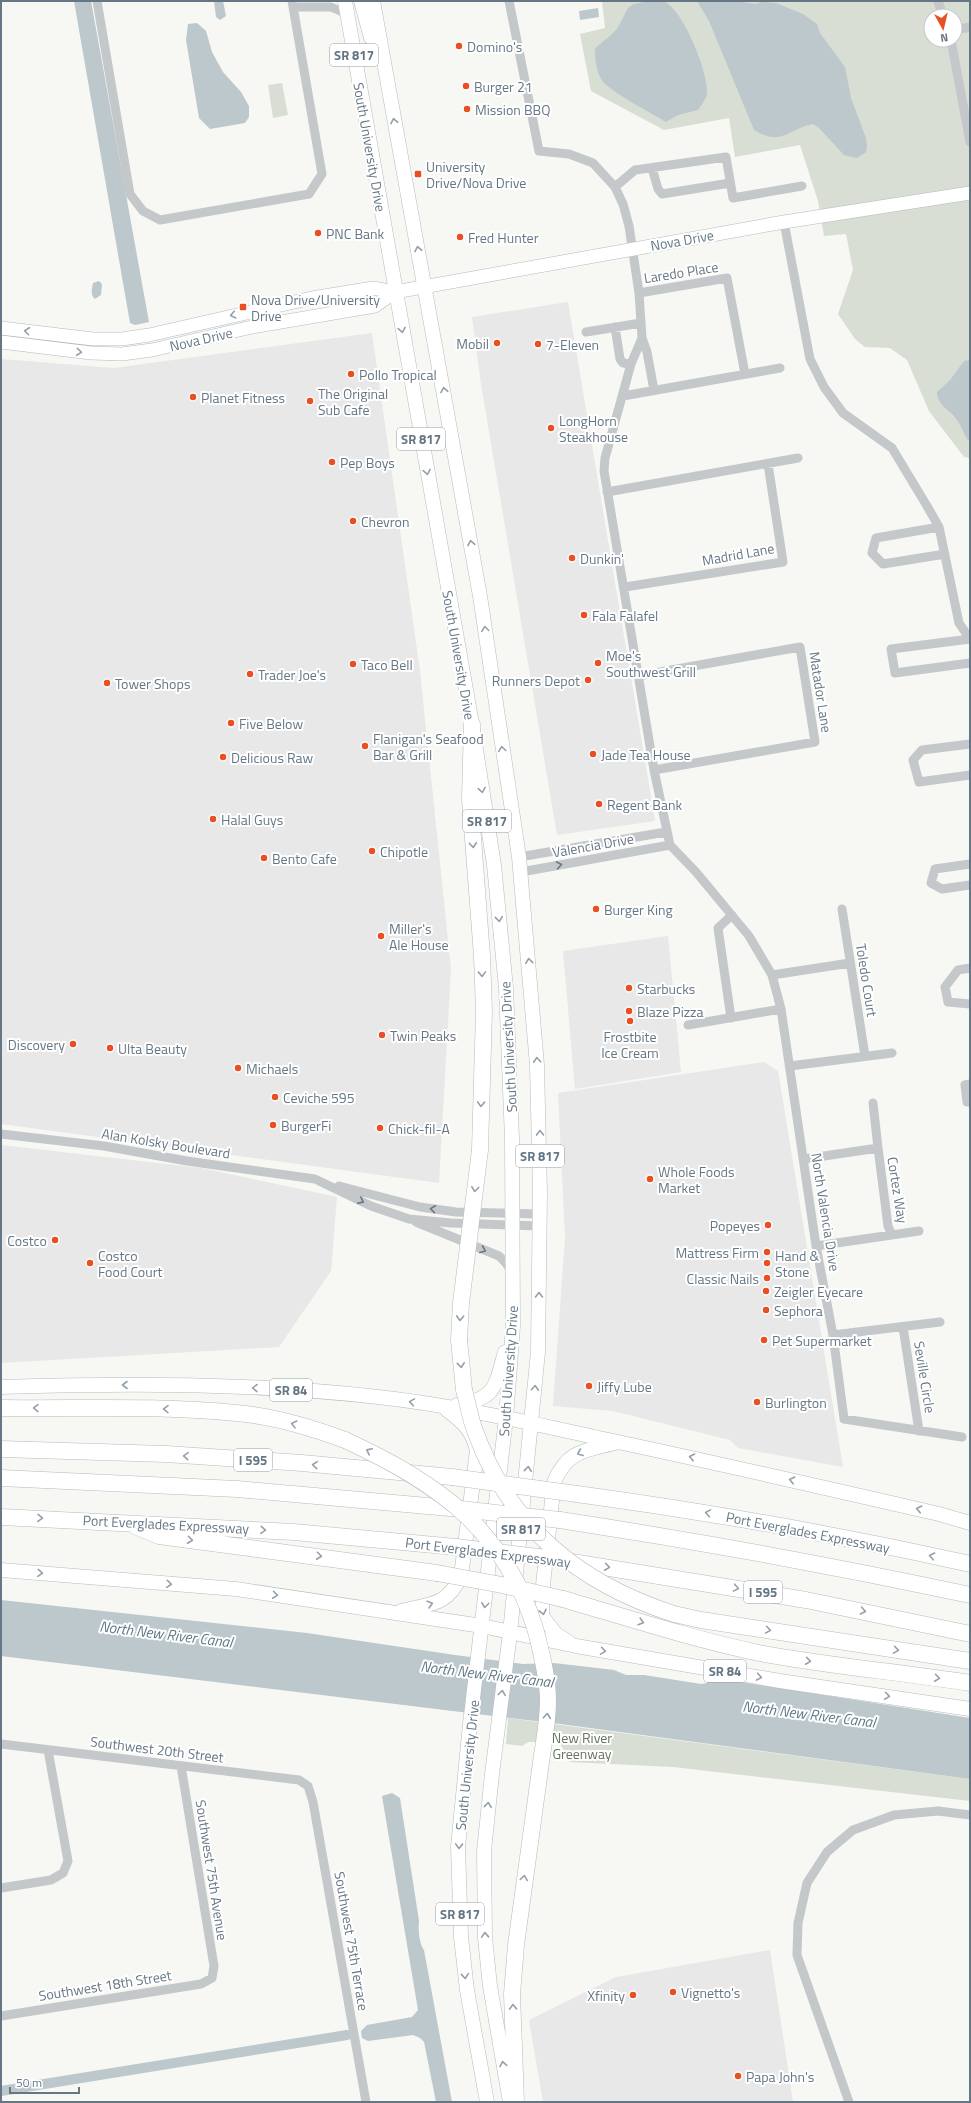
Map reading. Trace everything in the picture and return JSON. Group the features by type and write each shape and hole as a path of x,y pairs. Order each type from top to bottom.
{"highway":[{"path":"472,724 470,799 484,1011 480,1150 461,1303 459,1340 464,1390 474,1430 486,1459 501,1486 542,1539 572,1564 607,1587 644,1604 674,1614 701,1620 970,1661"},
{"path":"1,1408 178,1410 237,1413 316,1430 345,1440 390,1462 422,1480 455,1505 481,1529 505,1562 520,1587 542,1656 548,1700 516,1945 512,1994 516,2102"},
{"path":"1,1445 54,1451"},
{"name":"Port Everglades Expressway","path":"1,1449 166,1454 302,1463 452,1477 661,1505 808,1531 970,1564"},
{"path":"1,1478 237,1489 337,1496 560,1520 726,1546 847,1568 970,1595"},
{"name":"Port Everglades Expressway","path":"1,1517 127,1522 294,1532 456,1547 555,1559 798,1598 970,1634"},
{"path":"127,1522 159,1536 437,1572 502,1585 563,1599 663,1629 759,1652 805,1661 970,1683"}],"main road":[{"path":"361,1 374,49 388,86"},
{"name":"South University Drive","path":"373,1 479,589 519,857 538,1065 540,1220 538,1340 532,1424 510,1633 484,1851 485,1938 490,1986 510,2102"},
{"name":"South University Drive","path":"346,8 472,724 494,865 506,988 514,1220 513,1326 506,1418 470,1724 458,1847 461,1937 467,1990 487,2102"},
{"path":"443,1407 472,1402 489,1393 495,1384 513,1326"},
{"name":"SR 84","path":"1,1386 134,1385 256,1388 380,1397 506,1418 801,1482 970,1523"},
{"path":"392,1612 442,1600 451,1594 461,1576 477,1452 475,1439 470,1431 463,1422 443,1407"},
{"path":"576,1646 556,1634 542,1616 543,1585 554,1482 561,1467 568,1459 580,1452 617,1442"},
{"name":"SR 84","path":"1,1570 236,1589 482,1626 576,1646 780,1681 970,1709"}],"street":[{"path":"97,1 130,194 143,211 160,220 309,194 322,174 293,4 346,8"},
{"path":"509,1 539,151 569,154 593,162 615,186 624,204 639,293 642,338 647,352 654,390"},
{"path":"953,48 968,116 970,142"},
{"path":"615,186 636,170 726,157 733,198 802,186"},
{"path":"652,168 658,189 662,194 730,183"},
{"name":"Nova Drive","path":"1,328 93,339 122,339 149,335 312,298 373,288 395,292 784,222 970,193"},
{"path":"784,222 810,359 820,380 843,412 892,448 939,526 959,623 970,639 891,648 895,673 970,663"},
{"name":"Laredo Place","path":"639,293 727,278 745,374"},
{"name":"Nova Drive","path":"1,342 40,348 91,353 122,354 152,350 252,327 375,306 395,292"},
{"path":"586,332 641,323"},
{"path":"615,327 620,359 623,363 631,364"},
{"name":"North Valencia Drive","path":"642,338 631,364 605,458 604,471 625,587 654,770 670,845 696,872 749,936 772,976 781,1009 816,1246 833,1336 844,1419"},
{"path":"40,348 59,341 93,339"},
{"path":"623,396 780,368"},
{"path":"607,492 798,458"},
{"name":"Madrid Lane","path":"625,587 783,562 768,464"},
{"path":"939,526 876,538 872,554 883,564 945,554"},
{"name":"Matador Lane","path":"638,676 800,647 814,742 654,770"},
{"path":"970,744 922,750 912,760 918,782 970,775"},
{"name":"Valencia Drive","path":"519,857 666,832"},
{"name":"Valencia Drive","path":"520,872 670,845"},
{"path":"970,864 935,869 931,883 942,889 970,885"},
{"name":"Toledo Court","path":"842,909 865,1056"},
{"path":"731,1018 718,928 732,916"},
{"path":"772,976 850,963"},
{"path":"970,968 958,970 945,987 948,1002 970,1004"},
{"path":"688,1025 781,1009"},
{"path":"790,1066 892,1052"},
{"path":"970,1084 964,1085 967,1102 970,1102"},
{"path":"872,1103 878,1148"},
{"name":"Alan Kolsky Boulevard","path":"1,1134 104,1146 187,1161 315,1179 371,1206 410,1219 451,1223 540,1220"},
{"name":"Cortez Way","path":"804,1159 878,1148 888,1226 892,1235 816,1246"},
{"name":"Alan Kolsky Boulevard","path":"326,1183 372,1193 420,1207 514,1220 540,1220"},
{"path":"410,1219 499,1256 506,1263 513,1276"},
{"path":"892,1235 919,1231"},
{"name":"Seville Circle","path":"833,1336 940,1322"},
{"name":"Seville Circle","path":"903,1327 919,1431"},
{"name":"Seville Circle","path":"844,1419 962,1437"},
{"name":"Southwest 20th Street","path":"1,1744 299,1780 308,1786"},
{"path":"1,1888 51,1880 63,1873 68,1862 48,1750"},
{"name":"Southwest 75th Avenue","path":"181,1766 214,1966 212,1978"},
{"name":"Southwest 75th Terrace","path":"308,1786 313,1802 366,2102"},
{"path":"849,2102 797,1955 798,1923 807,1883 827,1852 853,1830 894,1815 938,1811 970,1815"},
{"name":"Southwest 18th Street","path":"1,2016 200,1984 212,1978"}],"shaded area":[{"path":"568,302 655,821 557,835 481,384 472,317"},
{"name":"Tower Shops","path":"372,333 420,671 451,969 439,1183 1,1124 1,359 114,368"},
{"path":"668,936 681,1072 575,1089 563,951"},
{"path":"764,1062 778,1071 843,1467 738,1448 730,1440 613,1411 553,1406 565,1237 558,1093"},
{"path":"1,1145 201,1168 337,1197 331,1271 279,1347 1,1363"},
{"path":"770,1950 793,2102 543,2102 529,2020 616,1977"}],"green space":[{"path":"602,1 970,1 970,458 964,457 929,411 907,360 890,348 865,347 855,339 838,314 853,270 846,234 824,236 818,201 800,145 735,157 729,118 664,130 591,91 580,34 605,28"},
{"path":"282,83 288,115 273,118 268,85"},
{"name":"New River Greenway","path":"508,1718 970,1779 970,1801 673,1767 570,1762 561,1745 552,1742 528,1742 522,1746 506,1744"}],"water":[{"path":"74,1 91,1 149,322 135,325 130,323"},
{"path":"214,1 223,1 226,16 220,20 216,17"},
{"path":"651,1 663,1 671,6 679,16 693,43 704,72 707,85 707,94 698,110 678,115 666,122 621,96 605,84 599,75 596,60 595,49 616,30 628,8 631,5"},
{"path":"697,1 735,1 755,4 762,2 776,3 803,14 817,24 820,33 845,67 851,98 866,138 866,152 857,158 844,155 819,128 813,124 804,126 778,137 764,135 754,130 709,21"},
{"path":"598,8 599,17 580,20 579,11"},
{"path":"197,23 206,31 212,52 223,72 241,92 249,106 249,117 245,123 210,129 199,118 186,40 188,24"},
{"path":"99,281 102,284 101,295 95,299 92,293 93,283"},
{"path":"970,360 970,440 968,440 957,420 939,401 937,392 950,380 964,361"},
{"name":"North New River Canal","path":"1,1600 307,1633 523,1664 554,1663 614,1670 626,1675 644,1675 701,1684 707,1683 709,1677 970,1718 970,1779 560,1724 1,1656"},
{"path":"392,1793 400,1798 419,1921 419,1936 424,1950 452,2102 436,2102 424,2042 420,2038 413,2035 368,2041 362,2038 361,2031 367,2025 412,2017 418,2010 382,1796"}],"waterway":[{"path":"1,2091 347,2035"}],"place":[{"name":"Domino's","path":"459,46"},
{"name":"Burger 21","path":"466,86"},
{"name":"Mission BBQ","path":"467,109"},
{"name":"University Drive/Nova Drive","path":"418,174"},
{"name":"PNC Bank","path":"318,233"},
{"name":"Fred Hunter","path":"460,237"},
{"name":"Nova Drive/University Drive","path":"243,307"},
{"name":"Mobil","path":"497,343"},
{"name":"7-Eleven","path":"538,344"},
{"name":"Pollo Tropical","path":"351,374"},
{"name":"Planet Fitness","path":"193,397"},
{"name":"The Original Sub Cafe","path":"310,401"},
{"name":"LongHorn Steakhouse","path":"551,428"},
{"name":"Pep Boys","path":"332,462"},
{"name":"Chevron","path":"353,521"},
{"name":"Dunkin'","path":"572,558"},
{"name":"Fala Falafel","path":"584,615"},
{"name":"Moe's Southwest Grill","path":"598,663"},
{"name":"Taco Bell","path":"353,664"},
{"name":"Trader Joe's","path":"250,674"},
{"name":"Runners Depot","path":"588,680"},
{"name":"Tower Shops","path":"107,683"},
{"name":"Five Below","path":"231,723"},
{"name":"Flanigan's Seafood Bar & Grill","path":"365,746"},
{"name":"Jade Tea House","path":"593,754"},
{"name":"Delicious Raw","path":"223,757"},
{"name":"Regent Bank","path":"599,804"},
{"name":"Halal Guys","path":"213,819"},
{"name":"Chipotle","path":"372,851"},
{"name":"Bento Cafe","path":"264,858"},
{"name":"Burger King","path":"596,909"},
{"name":"Miller's Ale House","path":"381,936"},
{"name":"Starbucks","path":"629,988"},
{"name":"Blaze Pizza","path":"629,1011"},
{"name":"Frostbite Ice Cream","path":"630,1021"},
{"name":"Twin Peaks","path":"382,1035"},
{"name":"Discovery","path":"73,1044"},
{"name":"Ulta Beauty","path":"110,1048"},
{"name":"Michaels","path":"238,1068"},
{"name":"Ceviche 595","path":"275,1097"},
{"name":"BurgerFi","path":"273,1125"},
{"name":"Chick-fil-A","path":"380,1128"},
{"name":"Whole Foods Market","path":"650,1179"},
{"name":"Popeyes","path":"768,1225"},
{"name":"Costco","path":"55,1240"},
{"name":"Mattress Firm","path":"767,1252"},
{"name":"Costco Food Court","path":"90,1263"},
{"name":"Hand & Stone","path":"767,1263"},
{"name":"Classic Nails","path":"767,1278"},
{"name":"Zeigler Eyecare","path":"766,1291"},
{"name":"Sephora","path":"766,1310"},
{"name":"Pet Supermarket","path":"764,1340"},
{"name":"Jiffy Lube","path":"589,1386"},
{"name":"Burlington","path":"757,1402"},
{"name":"Vignetto's","path":"673,1992"},
{"name":"Xfinity","path":"633,1995"},
{"name":"Papa John's","path":"738,2076"}]}
